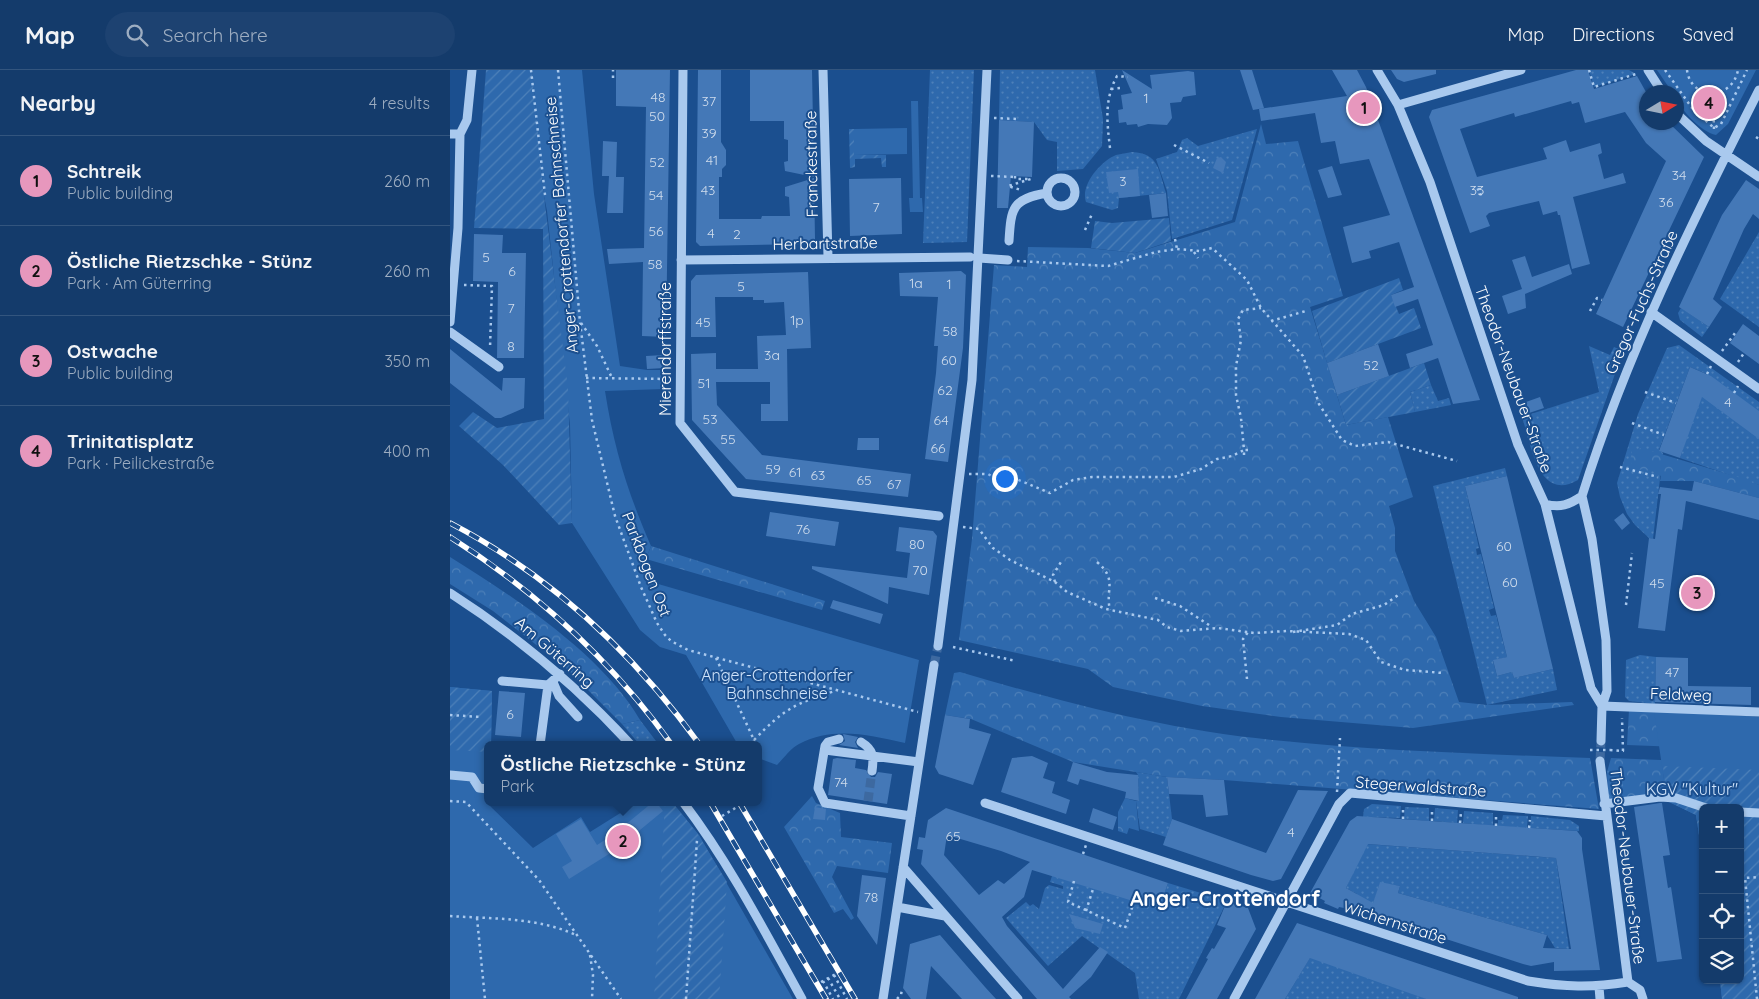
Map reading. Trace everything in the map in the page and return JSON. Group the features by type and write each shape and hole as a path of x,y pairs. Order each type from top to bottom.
{"street":[{"path":"450,322 458,228 460,134 467,120 472,70"},
{"name":"Mierendorffstraße","path":"683,70 680,424 735,492 939,516"},
{"name":"Franckestraße","path":"824,70 828,257"},
{"path":"938,646 972,380 975,257 987,70"},
{"name":"Theodor-Neubauer-Straße","path":"1377,70 1398,105 1430,182 1518,445 1545,504 1591,688 1602,706"},
{"path":"1398,105 1521,70"},
{"path":"1648,70 1658,85"},
{"name":"Gregor-Fuchs-Straße","path":"1582,496 1607,420 1651,312 1726,154 1759,90"},
{"path":"1684,121 1696,133 1759,177"},
{"path":"450,134 460,134"},
{"path":"1009,241 1011,213 1017,203 1029,197 1047,194"},
{"path":"453,286 451,284 458,216"},
{"name":"Herbartstraße","path":"681,260 828,257 975,257 1008,260"},
{"path":"1651,312 1759,389"},
{"path":"450,332 499,367"},
{"path":"1545,504 1557,507 1570,504 1582,496 1592,539 1606,640 1607,691 1602,706 1601,741"},
{"name":"Am Güterring","path":"450,593 497,623 560,674 628,741"},
{"path":"884,999 934,665"},
{"path":"541,741 550,683 560,674"},
{"path":"502,681 550,683"},
{"path":"550,683 578,717"},
{"name":"Feldweg","path":"1602,706 1759,712"},
{"path":"839,739 828,742 825,750 818,788 820,797 825,803 867,805 911,816"},
{"path":"861,742 871,748 874,756 872,771"},
{"path":"825,750 919,762"},
{"name":"Theodor-Neubauer-Straße","path":"1600,761 1628,982 1640,990 1643,999"},
{"path":"450,775 472,777 479,788 484,789"},
{"name":"Stegerwaldstraße","path":"1234,999 1339,804 1350,793 1606,816"},
{"path":"1604,804 1660,797 1676,798 1699,806"},
{"name":"Wichernstraße","path":"985,803 1528,981 1571,988 1599,987 1628,982"},
{"path":"686,806 737,881 802,999"},
{"path":"1744,812 1759,813"},
{"path":"903,867 1018,999"},
{"path":"897,907 945,916"},
{"path":"1599,987 1600,999"}],"path":[{"path":"531,70 545,195"},
{"name":"Anger-Crottendorfer Bahnschneise","path":"558,70 586,378"},
{"path":"613,70 613,78"},
{"path":"1589,70 1594,87 1636,74"},
{"path":"1664,70 1692,108 1714,129"},
{"path":"1687,70 1691,84 1697,89 1713,94 1727,90 1738,70"},
{"path":"1714,129 1721,124 1747,70"},
{"path":"1110,148 1106,107 1117,76 1128,77"},
{"path":"1734,80 1740,83"},
{"path":"1111,89 1121,88"},
{"path":"1713,94 1714,129"},
{"path":"999,118 1018,119 1018,121"},
{"path":"1174,145 1209,163"},
{"path":"997,177 1031,179 1008,186 1027,192 1029,197"},
{"path":"1477,190 1479,189 1481,196"},
{"path":"1085,230 1092,214"},
{"path":"1174,238 1177,249"},
{"path":"1008,260 1108,266 1156,252 1177,249 1194,252 1212,248 1218,251 1222,258 1247,280 1261,308 1303,356 1319,404 1342,440 1355,446 1388,442 1457,461"},
{"path":"1194,252 1198,258"},
{"path":"453,286 492,286 489,360"},
{"path":"1590,311 1596,298 1602,300"},
{"path":"1244,455 1241,418 1236,396 1236,366 1241,340 1238,319 1243,310 1261,308"},
{"path":"1271,321 1306,311"},
{"path":"580,322 597,346 612,378"},
{"path":"1721,352 1735,333"},
{"path":"1736,363 1744,353"},
{"path":"1707,374 1712,365"},
{"path":"586,378 671,379"},
{"name":"Parkbogen Ost","path":"586,378 592,420 615,516 626,550 657,623 671,641 716,658 926,714"},
{"path":"1734,392 1739,385"},
{"path":"1645,392 1676,403"},
{"path":"1632,423 1664,435"},
{"path":"967,474 988,474 1000,481 1014,478 1050,493 1073,480 1092,477 1174,477 1201,469 1217,459 1232,456 1244,450 1250,450"},
{"path":"1620,467 1658,477"},
{"path":"953,527 979,529 994,548 1010,560 1055,582 1067,592 1110,610 1158,620 1167,627 1181,631 1213,628 1248,632 1349,634 1366,640 1381,662 1405,670 1442,673"},
{"path":"1626,605 1632,553"},
{"path":"1055,582 1053,575 1061,562"},
{"path":"1097,562 1105,569 1110,578 1108,601 1110,610"},
{"path":"1292,632 1337,625 1352,614 1384,605 1401,593"},
{"path":"1155,598 1180,606 1213,628"},
{"path":"1247,679 1243,639 1248,632"},
{"path":"953,647 1016,661"},
{"path":"716,658 754,740 783,712 799,702 835,691"},
{"path":"450,715 482,717"},
{"path":"1590,750 1623,751 1622,718"},
{"path":"1337,782 1340,738"},
{"path":"450,801 466,802 539,880 621,999"},
{"path":"722,816 729,810 737,807"},
{"path":"686,999 697,839 702,827"},
{"path":"1756,999 1744,878 1759,877"},
{"path":"1074,881 1068,902 1125,928 1134,902"},
{"path":"1086,910 1092,889"},
{"path":"450,916 540,922 558,926 577,935"},
{"path":"477,918 485,999"},
{"path":"590,954 592,999"},
{"path":"832,999 822,981 835,975 847,999"},
{"path":"828,978 840,999"},
{"path":"897,999 902,989"}],"green space":[{"path":"486,70 532,70 544,196 568,388 572,523 559,525 503,465 459,426 473,412 497,428 544,419 543,229 474,228"},
{"name":"Anger-Crottendorfer Bahnschneise","path":"532,70 582,70 594,194 620,366 663,370 664,389 605,391 623,470 635,508 651,546 646,559 641,559 648,581 919,660 905,743 864,735 825,735 799,744 777,765 762,759 762,741 736,741 686,655 660,647 640,630 572,523 570,425"},
{"path":"930,70 974,70 967,242 923,243"},
{"path":"1000,70 1095,70 1103,119 1102,146 1083,169 1057,171 1057,142 1047,140 1034,122 999,120"},
{"path":"1589,70 1629,70 1636,74 1594,87"},
{"path":"1657,70 1756,70 1728,124 1716,135 1703,129 1690,118 1684,110 1684,85 1667,85"},
{"path":"911,101 918,101 920,198 922,198 923,212 910,212 909,198 913,198"},
{"path":"1261,124 1266,144 1298,141 1343,296 1310,307 1346,425 1388,417 1413,497 1389,506 1395,528 1395,551 1414,601 1436,637 1459,702 1487,705 1572,702 1574,705 1413,728 1281,717 1202,706 1113,687 1088,669 959,640 972,539 994,265 1027,267 1028,247 1088,248 1135,253 1235,222"},
{"path":"907,128 907,154 854,155 854,129"},
{"path":"849,129 854,129 854,155 886,155 886,167 882,167 881,158 855,159 855,167 850,168"},
{"path":"1257,129 1232,220 1172,239 1167,191 1156,159 1177,152 1182,140 1187,138 1198,146"},
{"path":"1132,152 1141,153 1153,160 1159,171 1166,193 1119,198 1118,208 1112,210 1086,202 1086,188 1098,168 1116,155"},
{"path":"1169,218 1171,241 1135,253 1091,248 1095,221 1112,223"},
{"path":"1759,232 1759,327 1720,299"},
{"path":"1399,278 1403,290 1391,295 1399,314 1414,308 1421,328 1327,363 1312,311"},
{"path":"1681,308 1709,327 1702,337 1680,320 1678,313"},
{"path":"1679,345 1759,402 1759,485 1680,458 1707,374 1690,367 1659,450 1663,453 1653,539 1649,538 1635,525 1627,514 1617,483 1638,414 1667,348"},
{"path":"1589,346 1610,355 1614,347 1623,351 1578,480 1564,485 1554,484 1545,477 1538,467 1522,417 1599,392"},
{"path":"1424,363 1431,385 1410,392 1415,412 1346,425 1337,395"},
{"path":"1431,385 1438,401 1449,398 1451,405 1415,412 1410,392"},
{"path":"1641,448 1748,480 1759,485 1759,498 1694,481 1660,481 1661,476 1653,471 1635,469 1630,461 1632,451"},
{"path":"1505,468 1507,476 1465,486 1479,548 1476,549 1477,555 1481,554 1494,608 1489,610 1491,616 1496,615 1507,657 1493,661 1497,676 1512,672 1514,678 1553,669 1557,690 1487,705 1433,486"},
{"path":"651,546 825,601 822,610 646,559"},
{"path":"450,557 528,609 580,650 624,696 640,720 622,724 567,669 493,611 450,584"},
{"path":"1640,655 1656,657 1655,704 1629,701 1625,697 1626,660"},
{"path":"960,672 1115,714 1233,735 1312,744 1590,758 1599,809 1167,777 1073,762 971,719 945,715 954,673"},
{"path":"450,687 492,691 491,741 484,741 484,806 490,806 533,848 581,817 590,832 632,806 675,806 699,835 793,999 450,999"},
{"path":"450,687 492,691 491,741 484,741 484,752 450,750"},
{"path":"1629,710 1759,717 1759,750 1627,745"},
{"path":"1654,711 1759,717 1759,999 1722,999 1720,984 1744,984 1744,804 1699,804 1699,835 1696,815 1667,801"},
{"path":"640,720 656,741 637,741 622,724"},
{"path":"1611,758 1759,764 1663,766 1665,793 1608,800 1607,772"},
{"name":"KGV \"Kultur\"","path":"1663,766 1759,770 1759,999 1722,999 1720,984 1744,984 1744,804 1699,804 1699,835 1696,815 1667,801"},
{"path":"1136,772 1167,777 1172,819 1166,837 1140,829 1136,801 1139,801 1138,775"},
{"path":"812,796 816,803 840,813 841,837 892,843 888,873 837,866 832,877 854,918 851,920 843,909 834,913 784,827"},
{"path":"1125,798 1136,801 1139,831 1129,828 1127,834 1118,831 1118,812"},
{"path":"1372,804 1401,806 1400,818 1363,817 1364,809"},
{"path":"665,806 675,806 697,833 727,882 719,999 654,999"},
{"path":"1405,807 1429,808 1429,821 1404,819"},
{"path":"1435,808 1458,810 1457,823 1434,821"},
{"path":"1464,811 1493,813 1493,826 1463,823"},
{"path":"1503,815 1528,816 1527,828 1498,826 1498,820 1502,820"},
{"path":"1531,816 1570,820 1579,826 1579,831 1530,828"},
{"path":"1366,844 1556,858 1569,949 1555,948 1547,935 1398,893 1400,886 1380,883 1370,914 1354,910 1357,894 1346,888"},
{"path":"1053,873 1159,908 1168,883 1227,901 1179,999 1139,999 1135,973 1082,936 1048,966 1006,918 1026,902 1030,906 1033,904 1039,909 1045,888 1049,885 1063,889 1063,886 1050,882"},
{"path":"1311,956 1427,999 1285,999"}],"building":[{"path":"616,70 670,70 666,337 642,336 643,262 609,264 607,249 644,248 646,107 616,106"},
{"path":"698,70 721,70 721,142 726,150 726,165 722,169 722,177 719,177 719,219 761,219 762,216 790,216 789,197 785,196 785,187 814,178 815,239 810,244 700,246 696,242"},
{"path":"750,70 812,70 814,177 785,171 784,162 788,161 788,140 784,139 784,121 750,121"},
{"path":"1122,70 1152,89 1150,75 1194,72 1196,95 1183,97 1181,102 1170,103 1172,118 1167,125 1148,124 1138,127 1137,124 1127,125 1126,122 1119,123 1118,110 1123,109 1121,95 1132,93"},
{"path":"1240,70 1252,70 1264,108 1253,110"},
{"path":"1332,70 1357,70 1366,87 1480,400 1453,404 1438,358 1410,368 1406,354 1433,345 1418,299 1395,307 1391,295 1414,287 1399,242 1369,251 1371,258 1352,263 1343,227 1390,215 1369,159 1340,164 1335,141 1321,143 1315,113 1261,121 1259,109 1347,96"},
{"path":"1391,70 1436,70 1436,74 1404,82 1397,79"},
{"path":"1576,70 1588,70 1594,89 1637,76 1642,85 1639,85 1639,130 1676,130 1704,157 1623,327 1596,314 1666,161 1646,143 1625,112 1585,123 1579,102 1572,104 1571,101 1515,117 1514,113 1460,129 1477,177 1547,159 1543,148 1566,140 1570,152 1600,143 1602,153 1598,155 1604,179 1623,173 1626,183 1573,197 1590,264 1572,269 1560,215 1558,215 1557,211 1543,215 1539,201 1489,213 1486,216 1490,226 1470,233 1429,117 1432,110"},
{"path":"999,120 1034,122 1032,177 1011,176 1008,208 997,208"},
{"path":"603,141 617,142 616,177 624,177 623,213 607,213 609,176 602,176"},
{"path":"1221,157 1226,162 1223,173 1213,168 1217,158"},
{"path":"1332,166 1342,195 1328,198 1318,170"},
{"path":"1138,169 1140,196 1119,198 1118,192 1109,193 1106,172"},
{"path":"901,178 902,234 850,236 849,179"},
{"path":"1746,180 1759,189 1759,219 1753,214 1744,229 1713,299 1722,307 1709,327 1679,307 1722,215"},
{"path":"1166,193 1168,216 1152,218 1149,195"},
{"path":"474,234 503,235 502,253 526,253 524,358 497,358 498,282 473,281"},
{"path":"1525,256 1532,277 1569,264 1572,274 1525,294 1526,308 1508,314 1502,296 1522,289 1512,260"},
{"path":"961,271 966,275 963,348 948,462 925,459 936,373 938,346 934,346 938,297 900,296 899,273"},
{"path":"808,272 811,348 787,349 788,421 761,421 761,404 770,404 770,382 716,382 717,405 762,455 911,474 908,497 746,479 692,420 691,354 716,353 716,369 758,369 757,336 786,335 784,302 764,303 764,300 753,300 753,297 715,297 716,337 691,337 691,281 696,275"},
{"path":"1743,324 1759,336 1759,364 1730,343"},
{"path":"1378,344 1389,376 1337,395 1327,363"},
{"path":"450,349 502,391 503,378 525,378 524,408 501,418 495,418 450,383"},
{"path":"664,355 665,368 647,369 646,356"},
{"path":"1690,367 1711,376 1759,411 1759,439 1702,397 1680,458 1659,451"},
{"path":"1540,397 1544,408 1529,413 1526,402"},
{"path":"858,438 879,438 879,450 857,450"},
{"path":"1507,476 1553,669 1514,678 1512,672 1497,676 1493,660 1507,657 1465,486"},
{"path":"1694,481 1759,498 1759,520 1686,501 1682,530 1678,529 1665,631 1638,628 1649,538 1655,539 1661,494 1658,494 1660,487 1692,491"},
{"path":"770,512 839,522 835,546 766,536"},
{"path":"1623,513 1630,523 1622,530 1614,520"},
{"path":"899,527 933,531 937,536 929,595 889,587 888,604 812,569 812,566 907,578 910,553 896,551"},
{"path":"833,600 883,614 880,624 830,608"},
{"path":"1656,657 1688,658 1688,686 1751,687 1751,705 1655,702"},
{"path":"499,691 525,693 521,737 495,735"},
{"path":"945,715 970,719 969,728 991,734 973,785 939,774 935,767"},
{"path":"843,734 858,737 855,742 858,748 839,745 845,741"},
{"path":"1032,756 1048,763 1043,778 1055,782 1052,793 1070,800 1066,814 1001,792 1012,758"},
{"path":"833,759 856,760 855,768 866,770 871,777 875,777 878,772 892,774 887,804 828,795"},
{"path":"1073,762 1107,772 1138,775 1139,801 1125,798 1126,792 1080,779 1078,785 1067,781"},
{"path":"1167,777 1224,780 1228,815 1206,817 1203,795 1169,794"},
{"path":"1298,790 1328,791 1281,879 1273,881 1251,875 1163,845 1172,819 1266,853"},
{"path":"1662,803 1670,855 1663,856 1668,888 1671,887 1682,959 1657,962 1634,807"},
{"path":"648,806 659,806 663,811 617,849 569,879 562,867 572,861 556,834 581,819 597,845 614,834"},
{"path":"815,807 826,809 825,820 813,819"},
{"path":"946,808 1168,883 1159,909 1032,870 1024,897 1002,917 1007,926 1063,989 1100,947 1108,952 1091,977 1069,997 1071,999 1037,999 921,864 923,850 917,849 919,837 925,838 928,820","holes":["947,835 1030,862 1004,884 998,880 979,895 944,855"]},
{"path":"1093,808 1117,817 1113,830 1089,822"},
{"path":"1357,816 1577,831 1582,838 1600,970 1554,971 1554,962 1531,966 1360,911 1339,907 1338,909 1324,903 1325,901 1310,893 1350,821","holes":["1368,844 1556,858 1571,949 1543,948 1547,935 1398,893 1400,886 1380,882 1373,903 1346,888"]},
{"path":"862,875 886,878 877,945 857,916"},
{"path":"1227,901 1248,908 1256,929 1217,999 1186,999 1208,959 1206,958 1212,948 1214,949 1226,928 1217,925"},
{"path":"1069,914 1103,924 1100,934 1075,928"},
{"path":"1297,923 1518,997 1518,999 1426,999 1310,958 1285,999 1255,999"},
{"path":"940,935 996,999 962,999 931,966 926,999 911,999 903,988 910,944"}],"tunnel":[{"path":"934,665 938,646"},
{"path":"1600,761 1601,741"},
{"path":"868,801 872,771"}],"railway":[{"path":"450,523 522,567 588,619 647,679 697,741"},
{"path":"450,537 513,581 571,630 624,685 669,741"},
{"path":"712,806 826,999"},
{"path":"741,806 855,999"}],"place":[{"name":"Trinitatisplatz","path":"1709,103"},
{"name":"Schtreik","path":"1364,108"},
{"name":"Ostwache","path":"1697,593"},
{"name":"Östliche Rietzschke - Stünz","path":"623,841"}],"district":[{"name":"Anger-Crottendorf","path":"1225,899"}]}
